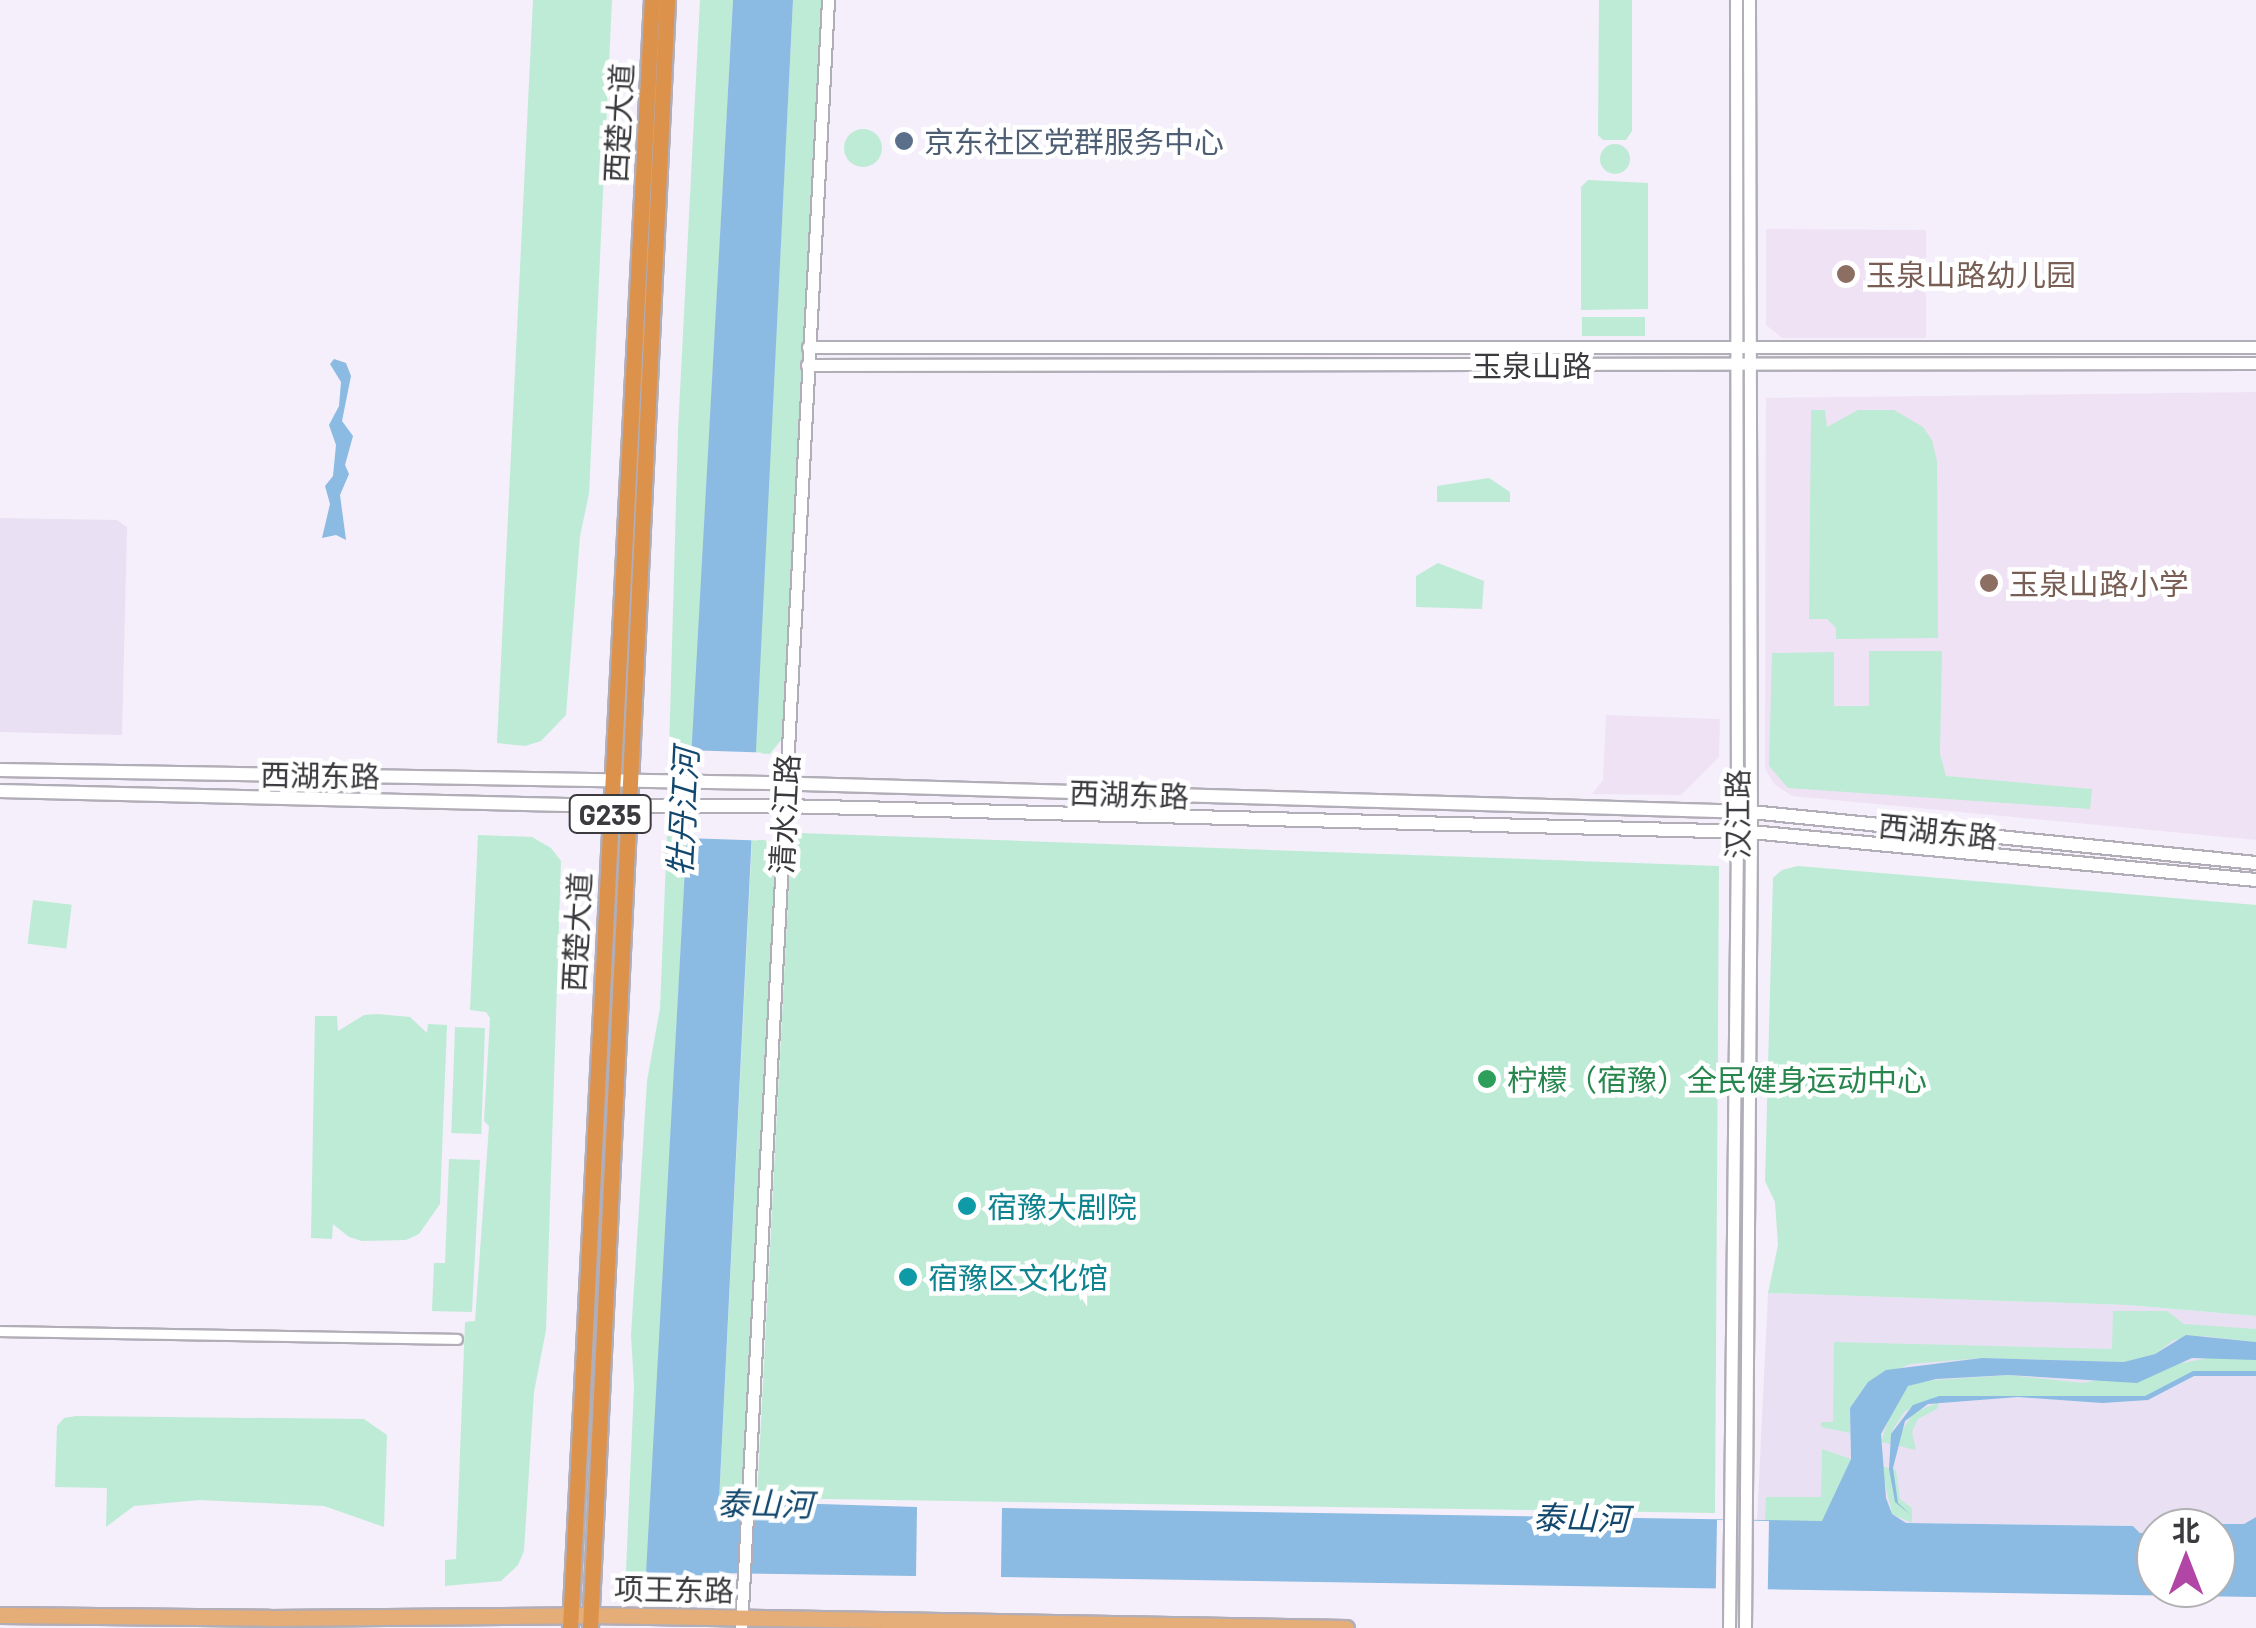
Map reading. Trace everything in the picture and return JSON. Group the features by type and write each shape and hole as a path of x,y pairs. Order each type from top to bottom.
{"highway":[{"name":"西楚大道","path":"590,1621 619,779 652,0"},
{"name":"西楚大道","path":"619,779 666,0"},
{"name":"西楚大道","path":"570,1621 618,806"}],"main road":[{"name":"西湖东路","path":"0,770 619,779 1744,812 2256,863"},
{"name":"西湖东路","path":"0,791 618,806 784,806 1744,832 2256,880"},
{"name":"项王东路","path":"0,1615 570,1621 619,1615 719,1617 741,1623 1346,1628"}],"street":[{"name":"清水江路","path":"741,1623 828,0"},
{"name":"汉江路","path":"1736,0 1736,364 1744,812"},
{"name":"汉江路","path":"1746,1628 1744,812 1750,364 1749,0"},
{"name":"玉泉山路","path":"808,347 2256,348"},
{"name":"玉泉山路","path":"807,365 2256,363"},
{"name":"汉江路","path":"1729,1628 1744,832"},
{"path":"0,1331 456,1340"}],"shaded area":[{"name":"玉泉山路幼儿园","path":"1766,229 1926,230 1926,338 1782,338 1766,325"},
{"name":"玉泉山路小学","path":"2256,392 2256,840 1792,796 1774,784 1765,768 1766,398"},
{"path":"0,518 117,520 127,527 122,735 0,732"},
{"path":"1606,715 1720,719 1719,757 1681,795 1592,794 1603,780"},
{"path":"1768,1293 2127,1305 2256,1316 2256,1517 2244,1524 2236,1524 2236,1508 2136,1508 2136,1529 1757,1521"}],"green space":[{"path":"533,0 612,0 589,494 580,536 566,715 541,741 525,746 497,743"},
{"path":"700,0 733,0 692,755 669,753 678,431"},
{"path":"793,0 825,0 785,735 770,754 755,753"},
{"path":"1599,0 1632,0 1632,131 1626,140 1603,140 1598,135"},
{"path":"863,129 877,134 882,148 877,162 863,167 849,162 844,148 849,134"},
{"path":"1615,144 1629,153 1630,159 1621,173 1615,174 1601,165 1600,159 1609,145"},
{"path":"1588,180 1648,183 1648,309 1581,310 1581,187"},
{"path":"1582,317 1645,317 1645,336 1582,336"},
{"path":"1811,410 1825,410 1827,427 1858,410 1894,410 1923,427 1932,440 1937,461 1938,638 1836,639 1836,628 1827,619 1809,619"},
{"path":"1489,478 1510,492 1510,502 1437,502 1437,486"},
{"path":"1438,563 1484,581 1482,609 1416,607 1416,576"},
{"path":"1869,651 1942,651 1940,754 1946,776 2092,789 2090,809 1788,788 1769,766 1772,653 1834,652 1834,706 1869,706"},
{"path":"799,833 1719,866 1715,1513 757,1498 791,843"},
{"path":"478,835 532,837 551,848 561,861 546,1330 534,1392 524,1551 518,1565 501,1581 445,1586 445,1560 456,1559 465,1322 475,1321 489,1126 484,1121 490,1018 486,1012 470,1010"},
{"path":"667,836 687,837 646,1588 632,1584 626,1571 634,1386 631,1335 647,1081 660,1008"},
{"path":"752,840 765,840 778,854 744,1502 719,1501"},
{"path":"1798,866 2256,905 2256,1316 2127,1305 1768,1293 1778,1245 1775,1202 1765,1181 1773,878 1782,870"},
{"path":"33,900 72,905 66,948 28,944"},
{"path":"364,1015 410,1017 427,1033 428,1024 447,1025 440,1204 419,1234 406,1240 362,1241 349,1237 333,1224 332,1239 311,1238 315,1016 337,1016 338,1031"},
{"path":"455,1027 485,1028 481,1134 451,1133"},
{"path":"449,1159 480,1160 472,1312 432,1311 434,1263 445,1263"},
{"path":"2113,1311 2167,1311 2184,1324 2256,1329 2256,1342 2203,1336 2174,1340 2155,1354 2124,1362 1982,1358 1910,1364 1868,1382 1850,1408 1850,1433 1821,1427 1821,1422 1833,1422 1834,1342 2112,1349"},
{"path":"2218,1356 2256,1360 2256,1371 2193,1371 2145,1396 1939,1396 1905,1411 1893,1429 1890,1444 1881,1442 1893,1407 1908,1386 1920,1381 2009,1375 2083,1383"},
{"path":"1939,1402 1937,1409 1918,1419 1912,1432 1916,1450 1899,1446 1900,1434 1913,1413"},
{"path":"64,1418 364,1419 387,1435 384,1527 324,1506 200,1500 134,1506 106,1527 107,1488 55,1487 57,1426"},
{"path":"1822,1449 1851,1459 1823,1521 1765,1521 1766,1497 1821,1497"},
{"path":"1881,1466 1896,1470 1900,1499 1912,1508 1912,1523 1892,1514"}],"water":[{"name":"泰山河","path":"733,0 793,0 719,1501 917,1507 916,1576 709,1573 706,1628 643,1628"},
{"path":"334,359 346,363 351,376 342,421 353,436 345,465 349,474 340,495 346,540 336,535 322,538 330,504 325,486 333,476 336,445 329,425 339,406 341,382 330,364"},
{"path":"2186,1335 2256,1342 2256,1360 2192,1358 2137,1383 2008,1375 1936,1379 1908,1386 1881,1434 1886,1498 1892,1514 1906,1523 2133,1526 2136,1595 1001,1577 1002,1508 1822,1521 1851,1459 1850,1408 1868,1382 1886,1370 1982,1358 2124,1362 2155,1354"},
{"path":"2193,1371 2256,1371 2256,1376 2194,1376 2148,1400 2102,1403 2018,1397 1928,1404 1905,1421 1893,1468 1898,1503 1912,1516 1895,1502 1889,1469 1891,1434 1913,1405 1939,1396 2145,1396"},
{"path":"2256,1517 2256,1597 2236,1597 2236,1524"}],"pier":[{"path":"687,750 761,753 758,841 684,838"},
{"path":"1717,1520 1769,1521 1768,1593 1716,1592"},
{"path":"641,1587 713,1588 712,1628 640,1628"}],"place":[{"name":"京东社区党群服务中心","path":"904,141"},
{"name":"玉泉山路幼儿园","path":"1846,274"},
{"name":"玉泉山路小学","path":"1989,583"},
{"name":"柠檬（宿豫）全民健身运动中心","path":"1487,1079"},
{"name":"宿豫大剧院","path":"967,1206"},
{"name":"宿豫区文化馆","path":"908,1277"}],"water label":[{"name":"牡丹江河","path":"682,812"}]}
